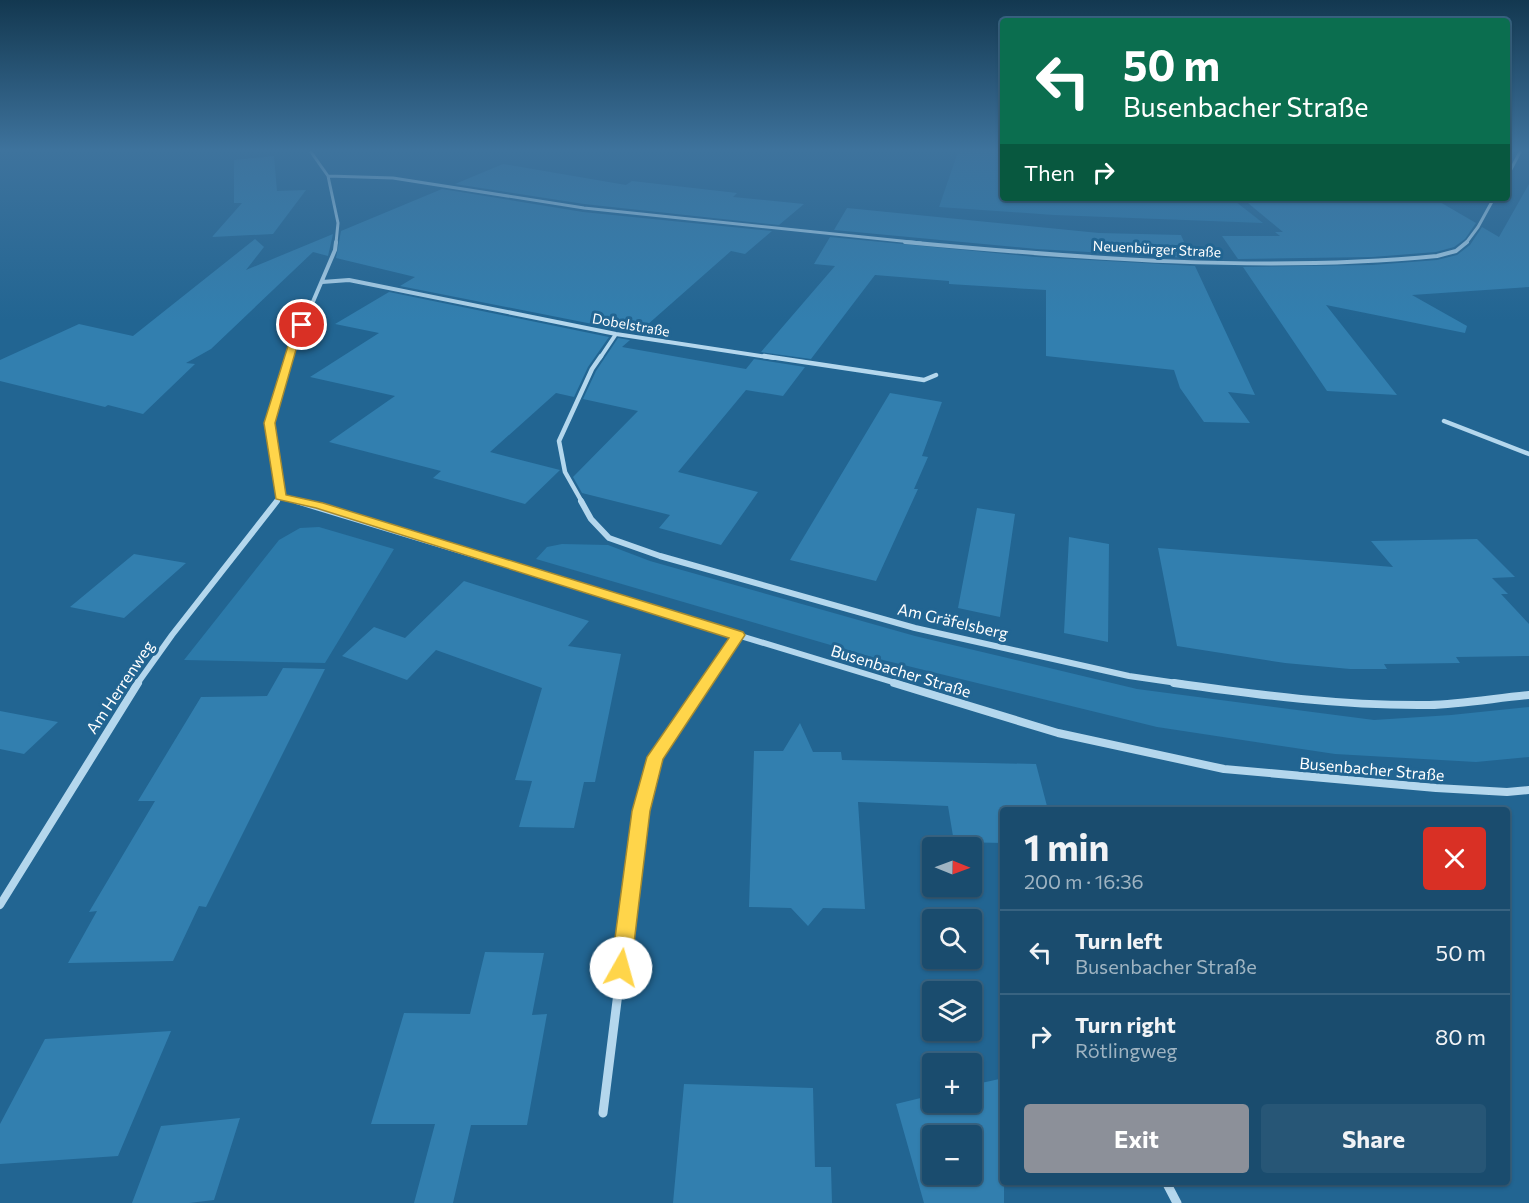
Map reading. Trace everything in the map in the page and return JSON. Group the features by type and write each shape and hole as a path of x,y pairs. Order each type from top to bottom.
{"street":[{"path":"280,497 269,423 292,346 335,250 338,223 335,208"},
{"name":"Neuenbürger Straße","path":"579,208 992,250 1216,262 1320,262 1431,256 1454,252 1470,239 1488,208"},
{"name":"Dobelstraße","path":"322,282 349,280 616,334 924,380 936,375"},
{"name":"Am Gräfelsberg","path":"616,334 592,369 559,441 565,472 591,519 609,538 660,556 915,628 1129,676 1262,696 1336,702 1430,705 1529,695"},
{"path":"1444,420 1529,454"},
{"name":"Busenbacher Straße","path":"280,497 319,506 1058,733 1224,769 1436,788 1507,792 1529,790"},
{"name":"Am Herrenweg","path":"0,905 121,707 172,634 280,497"},
{"path":"603,1113 641,811 655,757 738,635"},
{"path":"1168,1185 1177,1203"}],"shaded area":[{"path":"955,208 1244,208 1263,223 1054,215"},
{"path":"319,527 394,549 325,663 184,660 279,540 300,528"},
{"path":"562,544 608,545 650,561 915,636 1137,689 1374,720 1529,707 1529,757 1476,762 1335,754 1157,727 875,658 536,559 547,547"}],"building":[{"path":"237,208 292,208 273,234 212,237"},
{"path":"396,208 559,208 772,231 745,254 731,251 638,333 400,286 415,277 336,258 341,231"},
{"path":"622,208 799,208 779,225"},
{"path":"848,208 1099,233 1181,235 1191,258 1037,249 834,230"},
{"path":"1254,208 1450,208 1476,223 1465,239 1454,247 1436,252 1372,257 1238,259 1222,236 1280,236 1275,232 1283,232"},
{"path":"1515,208 1529,208 1529,287 1412,295 1467,326 1465,333 1326,305 1397,395 1327,391 1243,267 1372,265 1437,260 1457,255 1470,245 1482,227 1499,237"},
{"path":"333,234 328,256 313,252 211,349 186,363 195,364 143,414 0,381 0,360 79,324 133,336 255,239 264,247 246,270"},
{"path":"830,237 1036,257 1195,266 1255,395 1228,392 1250,423 1204,422 1180,388 1174,370 1046,356 1046,290 949,284 949,281 875,275 811,359 761,352 835,266 814,264"},
{"path":"389,292 609,337 588,367 574,397 556,393 490,452 560,470 525,504 433,478 441,471 329,442 395,396 310,377 379,333 335,324"},
{"path":"618,338 630,340 622,347 746,369 754,359 805,367 783,396 746,390 678,472 758,492 721,545 659,528 670,515 582,493 573,477 638,411 583,399 596,371"},
{"path":"890,393 942,402 922,456 928,457 914,489 918,489 876,581 790,560"},
{"path":"977,508 1015,514 1000,617 958,608"},
{"path":"1069,537 1109,544 1108,642 1064,633"},
{"path":"1477,539 1515,577 1492,578 1508,594 1501,594 1529,624 1529,656 1456,657 1460,663 1384,664 1387,669 1350,669 1285,663 1177,646 1158,548 1393,567 1371,541"},
{"path":"134,554 186,563 124,618 70,607"},
{"path":"464,581 589,621 568,646 621,654 595,782 584,782 574,828 519,827 532,781 515,780 542,688 436,650 407,680 342,656 374,627 405,638"},
{"path":"283,668 325,669 206,907 199,906 173,961 68,963 97,911 89,912 155,801 138,801 201,697 267,696"},
{"path":"0,711 58,722 24,754 0,749"},
{"path":"800,723 813,752 841,752 842,760 1036,764 1047,807 1000,807 1000,843 982,843 982,837 953,837 948,806 858,802 865,909 823,908 808,926 791,908 749,907 754,751 783,751"},
{"path":"485,952 544,953 532,1015 547,1014 527,1125 471,1125 453,1203 414,1203 435,1124 371,1124 404,1013 470,1014"},
{"path":"171,1031 118,1156 0,1164 0,1124 45,1039"},
{"path":"1000,1079 1000,1185 1004,1185 1004,1203 924,1203 896,1104 922,1098 922,1113 982,1113 982,1083"},
{"path":"684,1084 813,1088 815,1167 831,1167 832,1203 673,1203"},
{"path":"240,1118 214,1200 189,1203 132,1203 161,1126"}],"route":[{"path":"302,325 292,346 269,423 280,497 319,506 738,635 655,757 641,811 621,968"}]}
